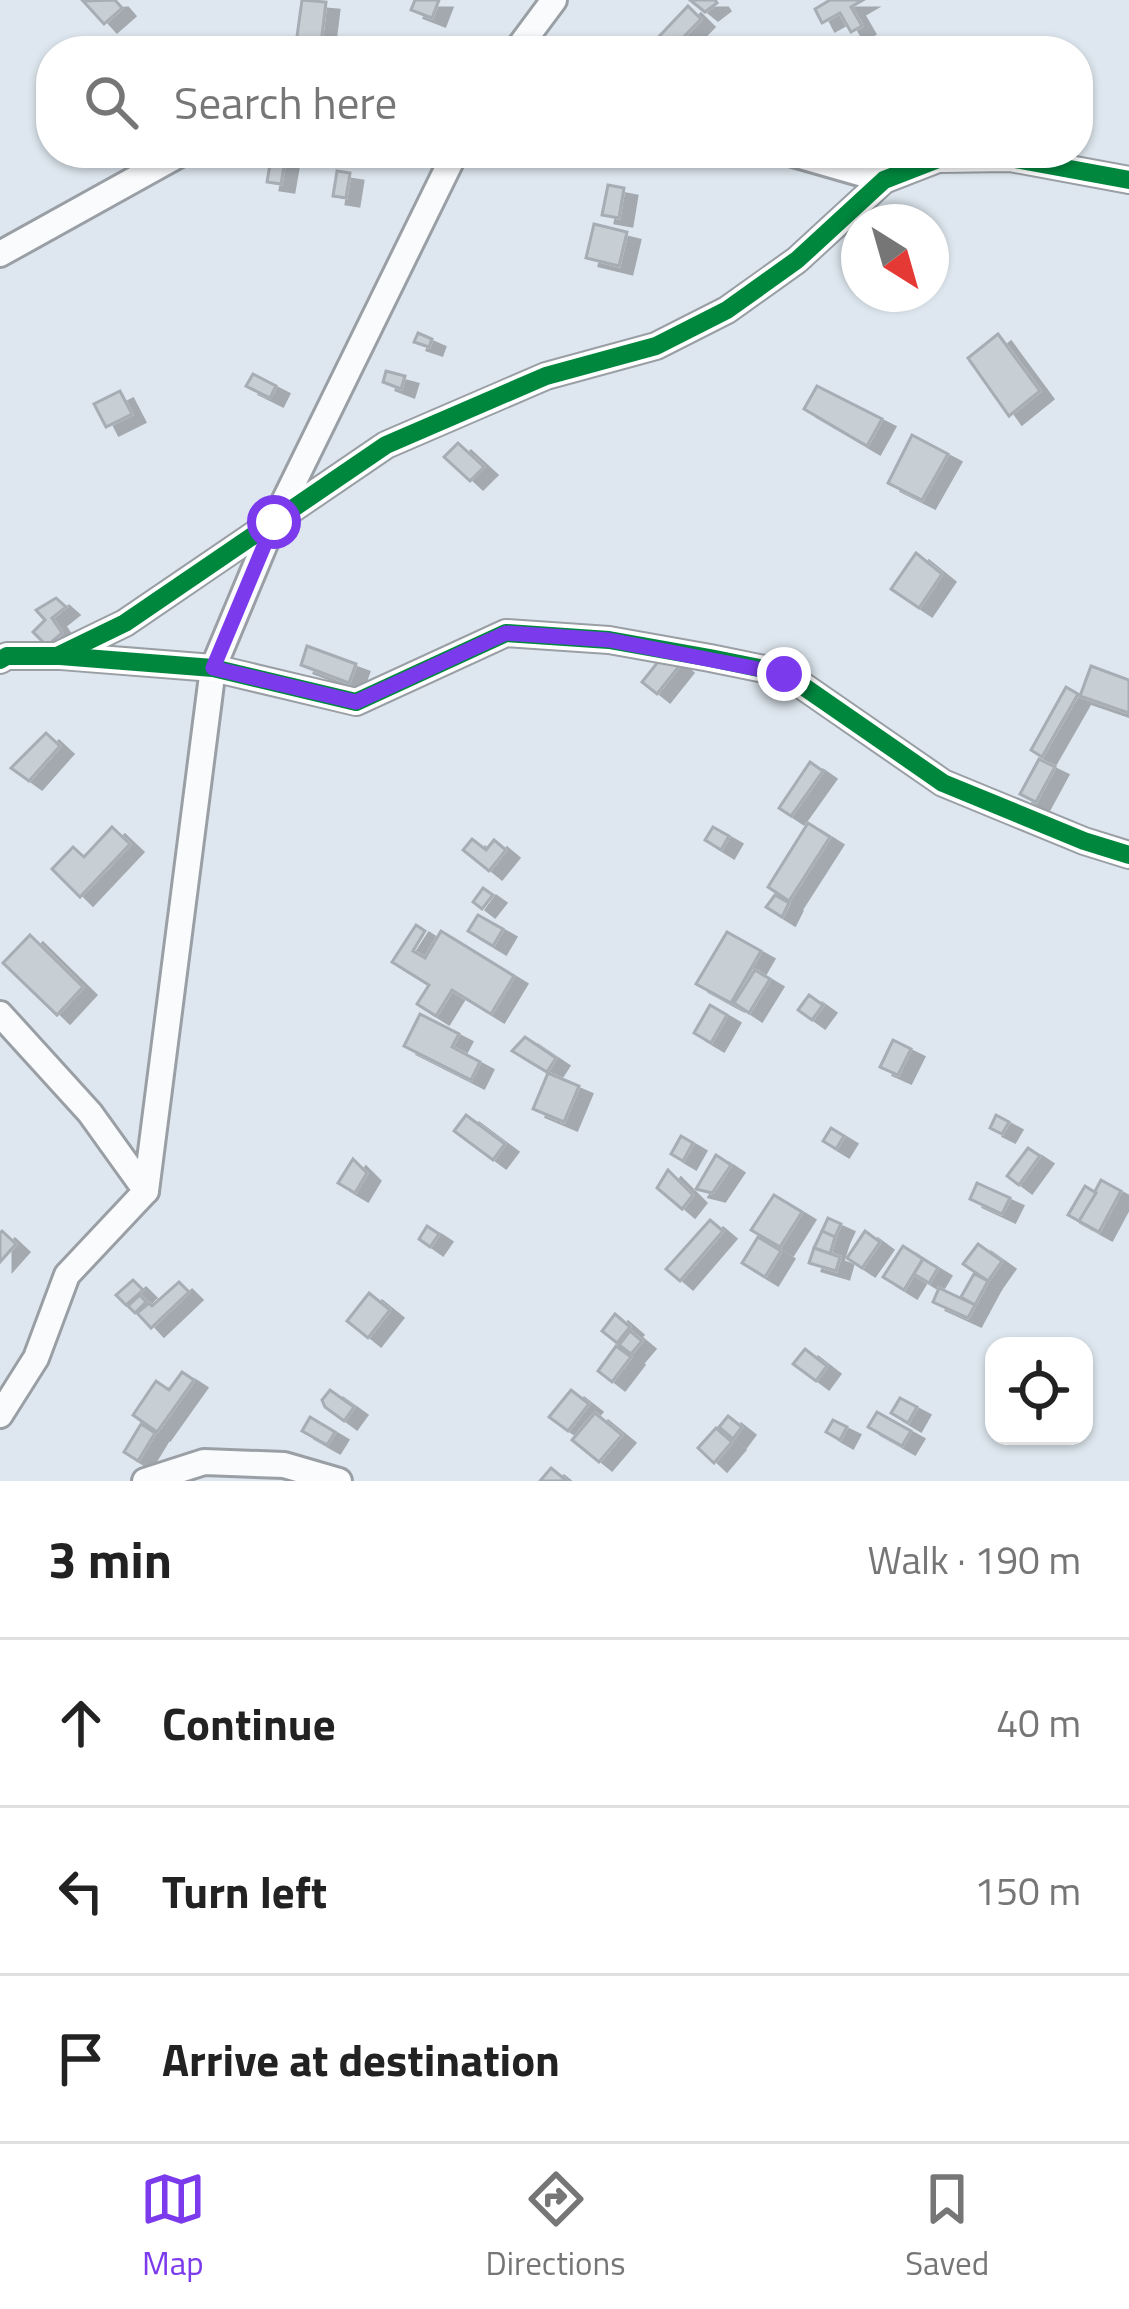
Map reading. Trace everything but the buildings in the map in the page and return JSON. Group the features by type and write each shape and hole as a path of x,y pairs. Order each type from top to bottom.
{"street":[{"path":"527,36 554,0"},
{"path":"0,254 155,168"},
{"path":"0,1415 37,1358 67,1276 146,1191 213,668 274,522 448,168"},
{"path":"842,168 884,180"},
{"path":"57,656 125,623 386,446 546,376 656,346 727,310 797,260 884,180 915,168"},
{"path":"1064,168 1129,180"},
{"path":"0,660 57,656 213,668 356,702 506,633 609,640 784,674 943,783 1129,855"},
{"path":"0,1013 90,1114 146,1191"},
{"path":"146,1481 204,1462 284,1465 339,1481"}],"cycle path":[{"path":"0,660 57,656 125,623 386,445 546,376 656,346 727,310 797,260 884,180 915,168"},
{"path":"1064,168 1129,180"},
{"path":"60,656 213,668 356,702 506,633 609,640 710,658 784,673 943,783 1129,855"}],"route":[{"path":"274,522 213,668 356,702 506,633 609,640 784,674"}]}
